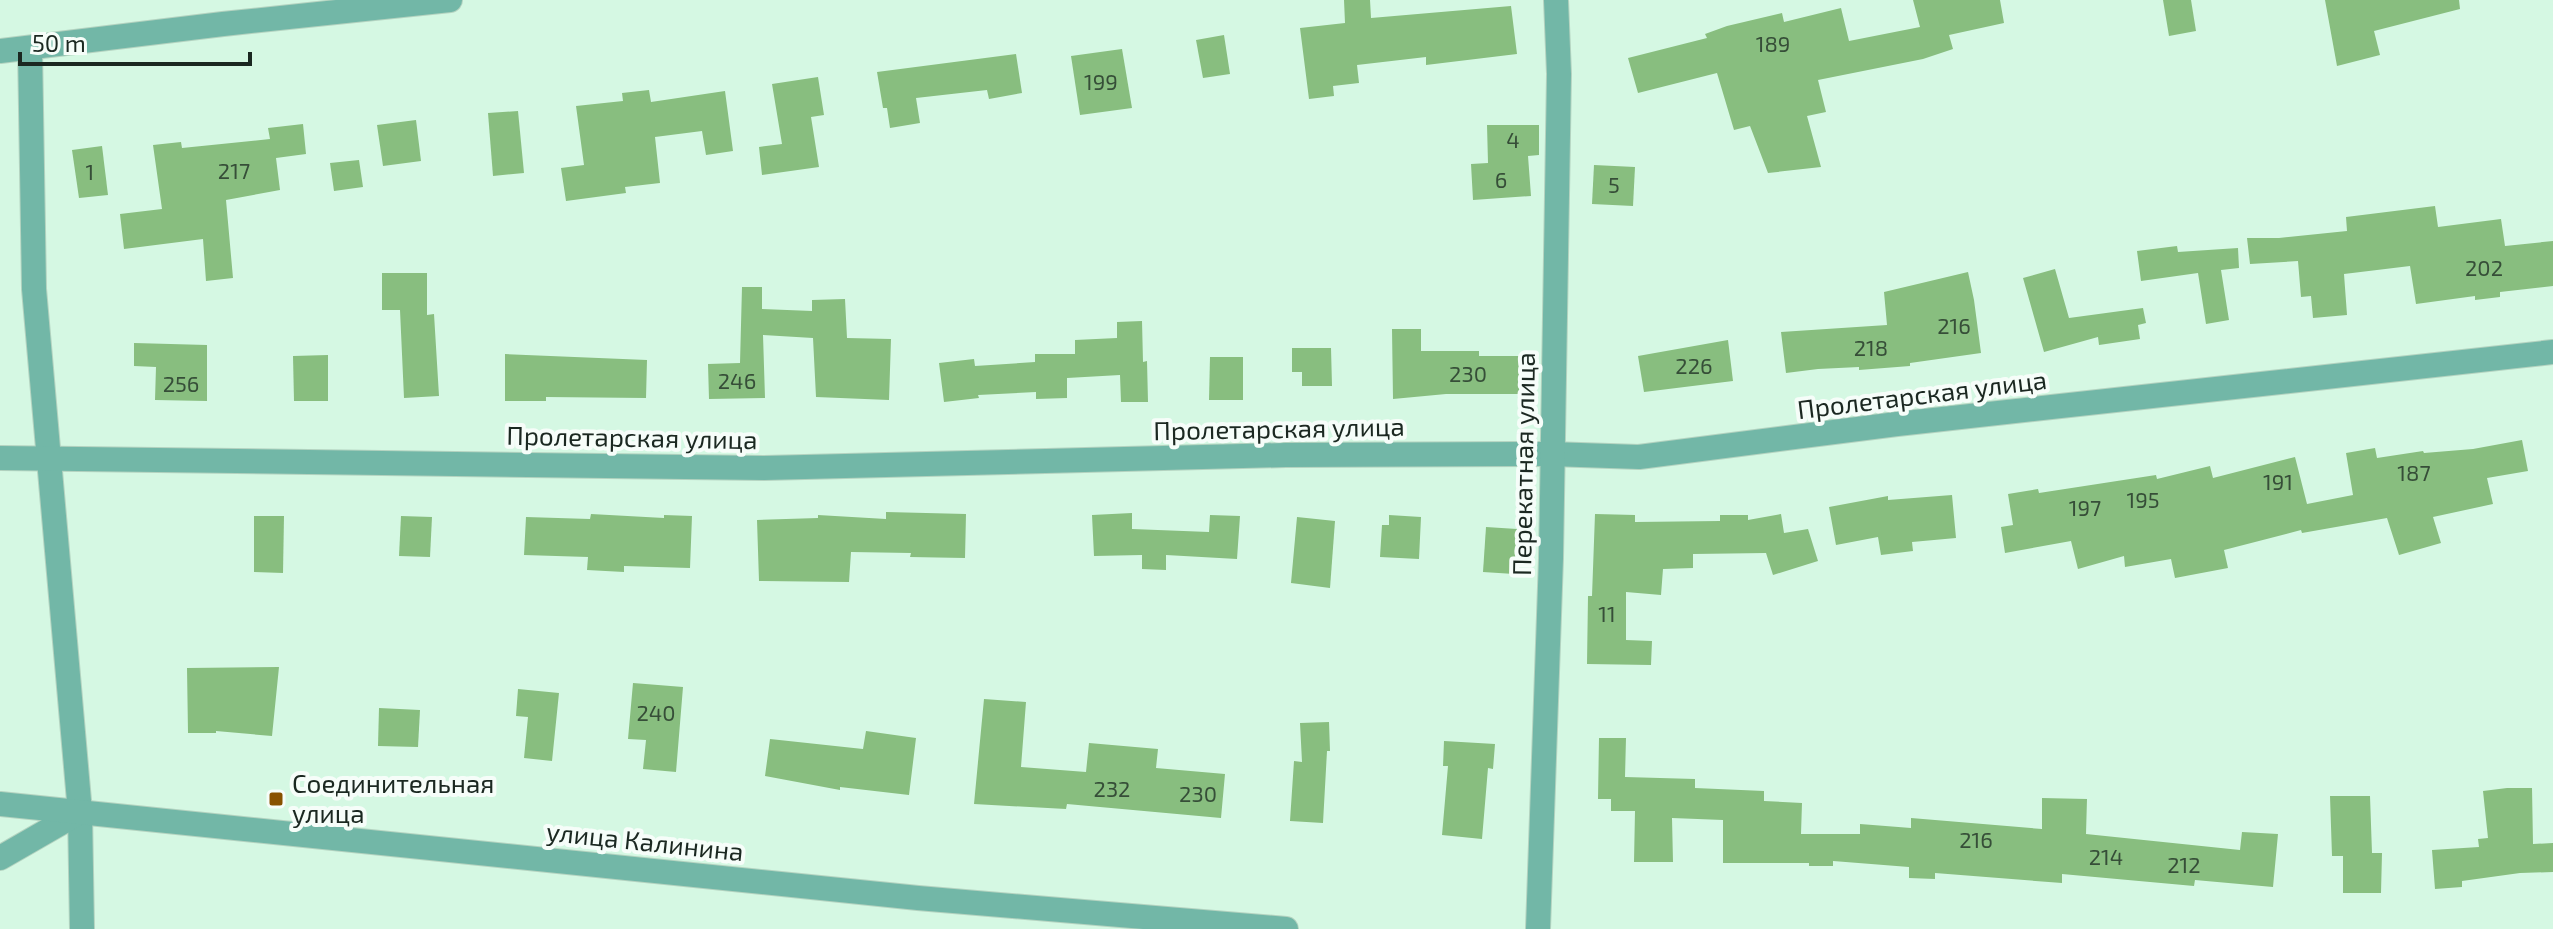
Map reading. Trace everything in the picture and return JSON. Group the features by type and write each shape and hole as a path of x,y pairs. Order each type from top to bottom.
{"street":[{"path":"0,51 450,0"},
{"name":"Перекатная улица","path":"1538,929 1551,558 1559,74 1556,0"},
{"path":"30,48 34,289 80,812 82,929"},
{"name":"Пролетарская улица","path":"0,458 764,468 1271,456 1551,454 1639,457 1897,424 2553,352"},
{"name":"улица Калинина","path":"0,804 918,898 1286,929"},
{"path":"0,858 80,812"}],"building":[{"path":"1344,0 1370,0 1371,18 1511,6 1517,54 1426,65 1426,57 1357,65 1359,83 1333,86 1334,96 1309,99 1300,28 1345,23"},
{"path":"1913,0 2000,0 2004,23 1949,35 1953,49 1923,59 1818,80 1826,112 1807,116 1821,167 1768,173 1750,126 1734,130 1717,73 1638,93 1628,58 1707,38 1705,34 1727,26 1782,13 1784,22 1841,8 1849,41 1920,27"},
{"path":"2163,0 2191,0 2196,31 2169,36"},
{"path":"2325,0 2459,0 2460,9 2374,31 2380,55 2337,66"},
{"path":"1224,35 1230,74 1203,78 1196,40"},
{"path":"1122,49 1132,108 1080,115 1071,56"},
{"path":"1016,54 1022,93 989,99 987,90 916,98 920,123 890,128 877,72"},
{"path":"818,77 824,115 811,117 819,167 762,175 759,147 782,144 772,84"},
{"path":"649,90 651,102 725,91 733,151 706,155 702,131 655,137 660,183 625,187 626,193 566,201 561,168 584,165 576,106 623,101 622,93"},
{"path":"518,111 524,173 493,176 488,113"},
{"path":"416,120 421,161 383,166 377,125"},
{"path":"303,124 306,154 276,158 280,190 226,200 233,278 206,281 203,239 124,249 120,214 162,209 153,145 181,142 182,148 270,139 268,128"},
{"path":"1487,125 1539,125 1539,155 1528,156 1531,196 1473,200 1471,164 1488,163"},
{"path":"102,146 108,195 79,198 72,150"},
{"path":"359,160 363,187 334,191 330,163"},
{"path":"1594,165 1635,167 1633,206 1592,204"},
{"path":"2435,206 2438,227 2501,219 2505,246 2553,241 2553,286 2500,292 2500,297 2475,300 2475,296 2416,304 2410,266 2344,274 2347,315 2313,318 2311,296 2301,297 2298,261 2250,264 2247,238 2347,231 2346,217"},
{"path":"2177,246 2178,252 2238,248 2239,268 2221,270 2229,320 2206,324 2198,273 2141,281 2137,251"},
{"path":"2055,269 2069,318 2143,308 2146,323 2138,325 2140,339 2099,345 2098,337 2044,352 2023,278"},
{"path":"1968,272 1981,353 1910,363 1910,366 1786,373 1781,332 1887,325 1884,292"},
{"path":"382,273 427,273 427,315 434,314 439,396 404,398 400,310 382,310"},
{"path":"742,287 762,287 762,309 812,311 812,300 845,299 847,338 891,339 889,400 816,397 813,338 763,335 765,398 709,399 708,364 740,363"},
{"path":"1142,321 1148,402 1121,402 1120,375 1067,378 1067,398 1036,399 1036,392 978,395 979,398 944,402 939,363 974,359 975,366 1035,362 1035,354 1075,354 1075,340 1117,338 1117,322"},
{"path":"1392,329 1421,329 1421,351 1479,351 1479,356 1519,356 1519,394 1446,394 1393,399"},
{"path":"1728,340 1733,381 1644,392 1638,356"},
{"path":"134,343 207,345 207,401 155,400 156,367 134,366"},
{"path":"1292,348 1331,348 1332,386 1302,386 1302,372 1292,372"},
{"path":"505,354 647,360 646,398 546,397 546,401 505,401"},
{"path":"328,355 328,401 294,401 293,356"},
{"path":"1210,357 1243,357 1243,400 1209,400"},
{"path":"2522,440 2528,471 2487,478 2493,504 2433,517 2441,543 2399,555 2387,518 2302,533 2301,530 2224,550 2228,568 2175,578 2171,559 2125,567 2124,556 2078,569 2071,541 2005,553 2001,527 2013,525 2008,494 2038,489 2039,493 2156,475 2157,479 2210,466 2213,478 2295,457 2307,504 2353,495 2346,453 2375,448 2377,458 2423,451 2473,449"},
{"path":"1952,495 1956,538 1912,542 1913,551 1881,555 1878,537 1836,545 1829,507 1888,496 1888,500"},
{"path":"886,512 966,514 965,558 851,552 849,582 759,581 757,520 818,518 818,515 886,519"},
{"path":"1132,513 1132,529 1209,532 1210,515 1240,516 1237,559 1166,555 1166,570 1142,569 1142,555 1094,556 1092,515"},
{"path":"591,514 664,518 664,515 692,516 690,568 624,566 624,572 587,570 588,557 524,555 526,517 590,519"},
{"path":"1595,514 1635,515 1635,522 1720,521 1720,515 1748,515 1748,520 1781,514 1784,533 1808,529 1818,561 1773,575 1766,553 1693,554 1693,568 1663,569 1661,595 1626,592 1626,640 1652,641 1651,665 1587,664 1588,596 1592,596"},
{"path":"1389,515 1421,517 1419,559 1380,557 1382,525 1389,525"},
{"path":"254,516 284,516 283,573 254,572"},
{"path":"401,516 432,517 430,557 399,556"},
{"path":"1297,517 1335,521 1330,588 1291,583"},
{"path":"1486,527 1517,529 1514,574 1483,572"},
{"path":"279,667 272,736 216,731 188,733 187,668"},
{"path":"633,683 683,687 676,772 643,769 646,740 628,739"},
{"path":"518,689 559,693 552,761 524,758 528,717 516,716"},
{"path":"984,699 1026,702 1021,767 1086,772 1089,743 1158,749 1156,768 1225,774 1221,818 1067,804 1066,809 974,804"},
{"path":"379,708 420,710 418,747 378,746"},
{"path":"1329,722 1330,751 1327,751 1323,823 1290,821 1294,761 1302,762 1300,723"},
{"path":"866,731 916,738 909,795 840,787 840,790 765,776 770,739 863,749"},
{"path":"1599,738 1626,738 1625,777 1695,779 1695,788 1764,791 1764,801 1802,803 1801,834 1860,834 1860,824 1911,828 1911,818 2042,829 2042,798 2087,799 2086,834 2240,850 2242,832 2278,834 2273,887 2195,880 2194,886 2062,874 2062,883 1935,873 1935,879 1909,878 1909,867 1833,861 1833,866 1723,863 1723,820 1672,818 1673,862 1634,862 1635,811 1611,811 1611,799 1598,799"},
{"path":"1444,741 1495,744 1493,769 1488,768 1482,839 1442,835 1448,766 1443,766"},
{"path":"2532,788 2533,844 2553,843 2553,872 2462,881 2462,887 2435,889 2432,850 2479,847 2478,839 2488,838 2483,791"},
{"path":"2330,796 2370,796 2372,853 2382,853 2381,893 2343,893 2343,856 2332,856"}],"place":[{"name":"Соединительная улица","path":"276,799"}]}
